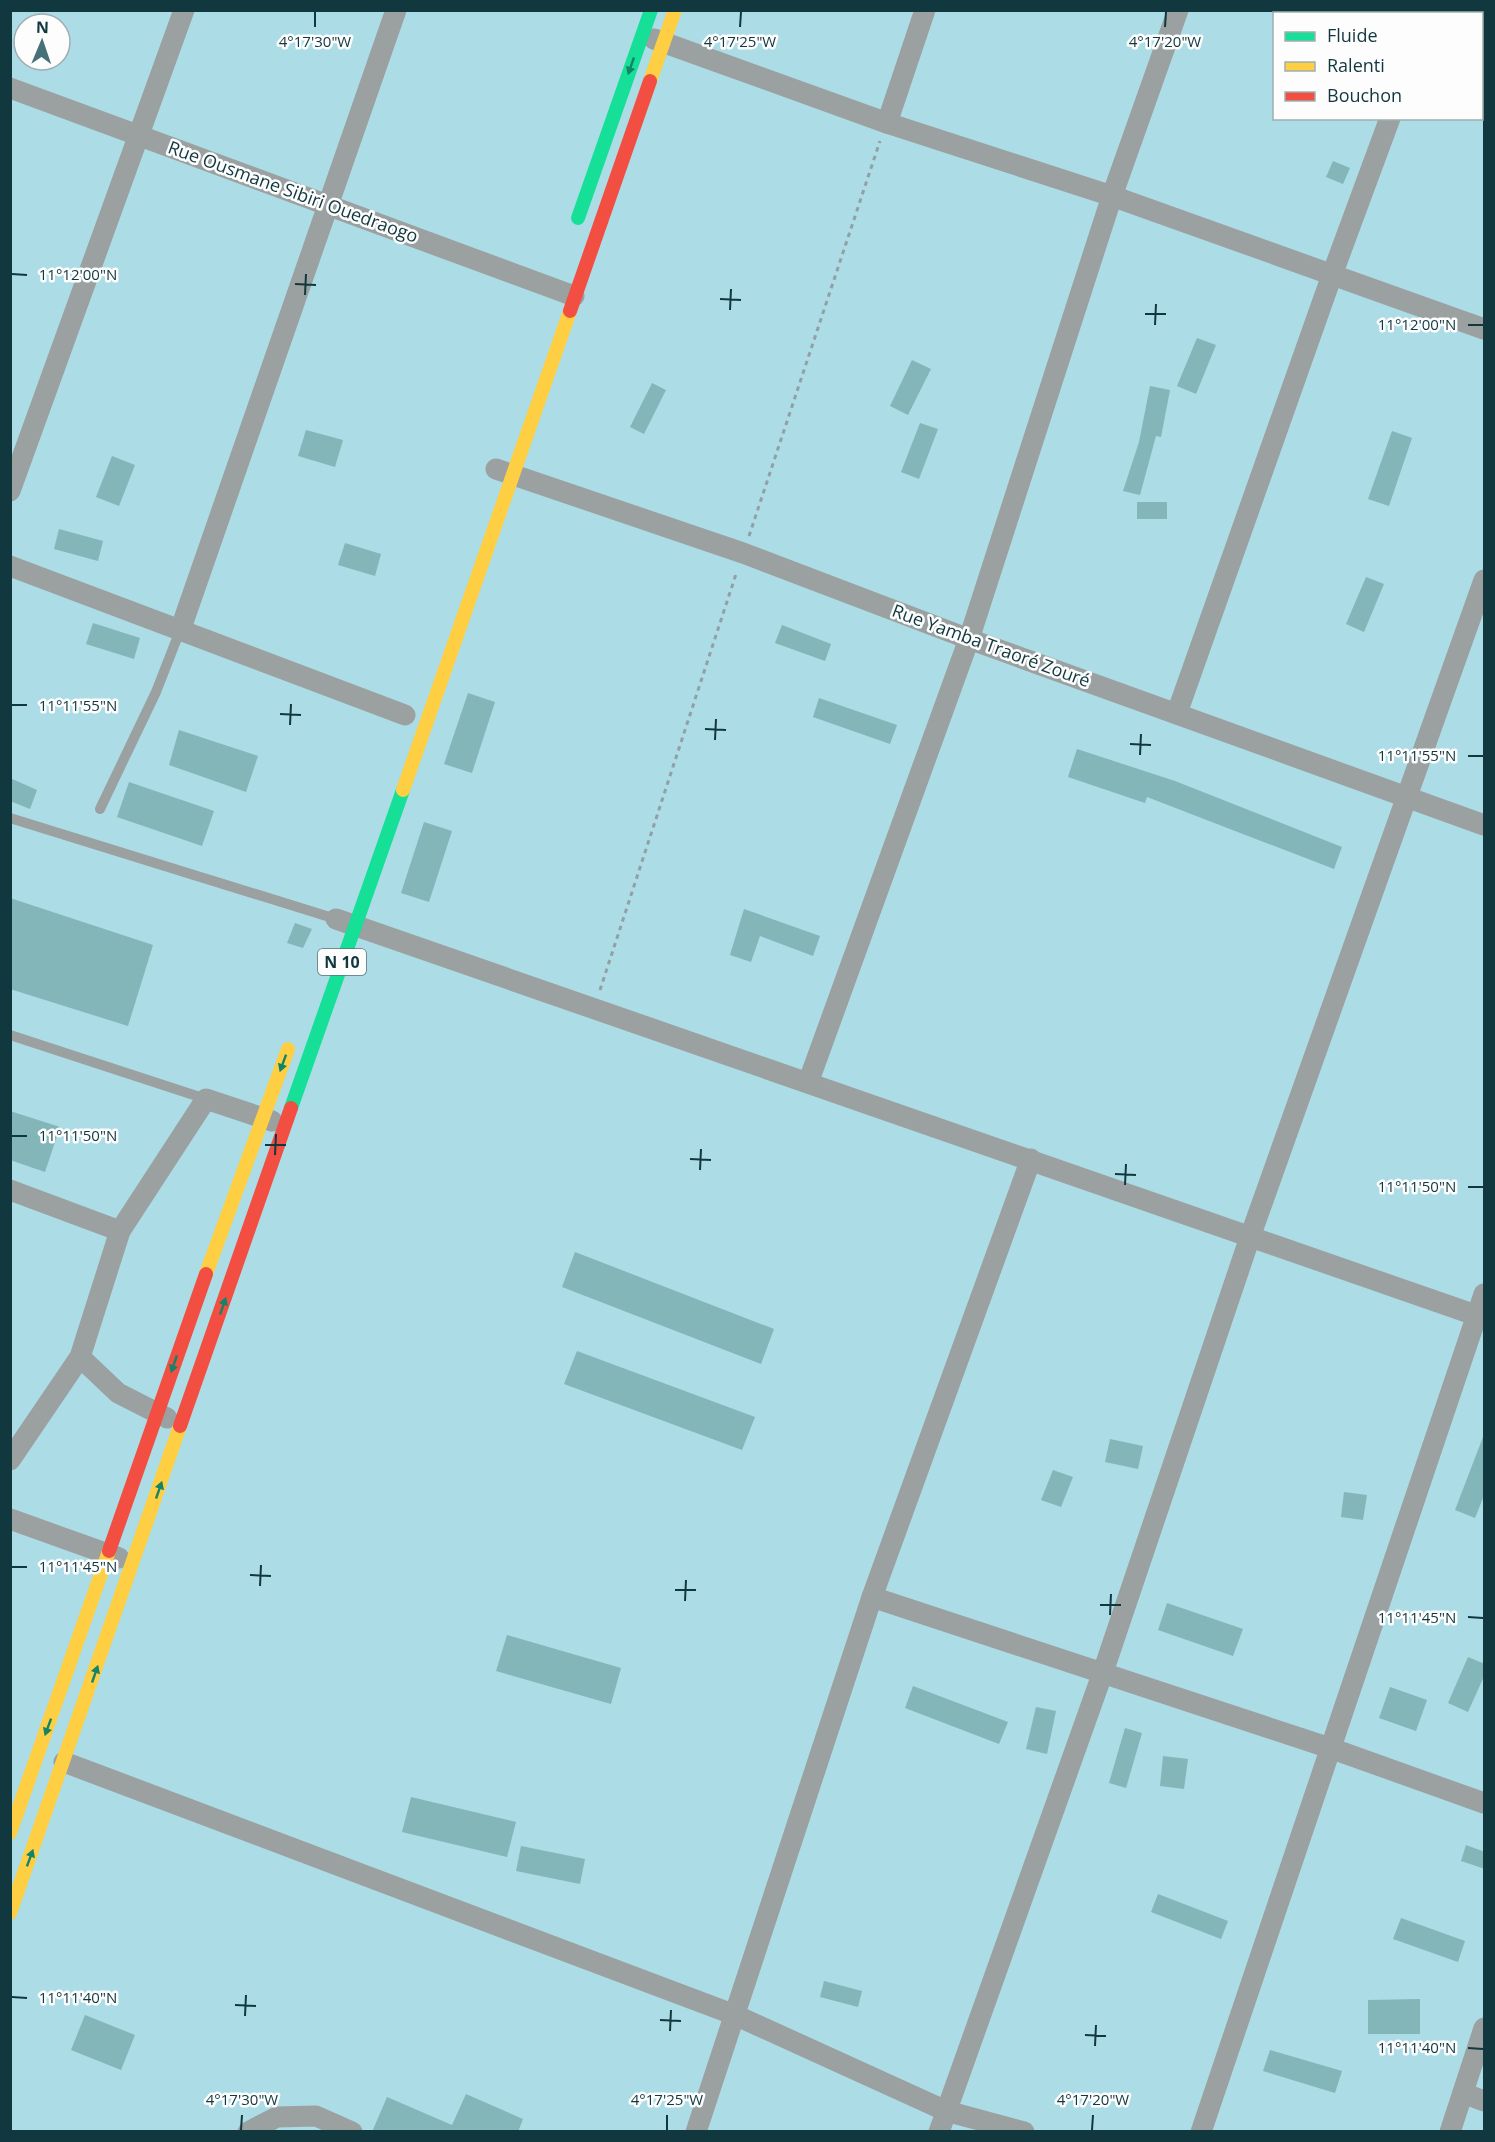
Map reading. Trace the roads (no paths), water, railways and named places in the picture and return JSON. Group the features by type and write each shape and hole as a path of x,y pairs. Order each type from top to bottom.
{"main road":[{"path":"575,229 651,10"},
{"name":"N 10","path":"10,1913 285,1126 341,920 561,291 664,43 675,10"},
{"path":"10,1833 110,1555 157,1414 292,1040"}],"street":[{"path":"10,491 184,10"},
{"path":"181,628 396,10"},
{"path":"887,123 925,10"},
{"path":"808,1083 969,639 1112,196 1178,10"},
{"path":"642,35 887,123 1112,196 1485,329"},
{"name":"Rue Ousmane Sibiri Ouedraogo","path":"10,88 561,291"},
{"path":"1177,713 1389,120"},
{"name":"Rue Yamba Traoré Zouré","path":"500,470 743,553 969,639 1177,713 1404,798 1485,825"},
{"path":"10,566 181,628 406,715"},
{"path":"939,2132 1103,1672 1250,1237 1404,798 1485,580"},
{"path":"341,920 1481,1317"},
{"path":"10,1460 80,1358 120,1231 206,1099 285,1126"},
{"path":"696,2132 872,1597 1031,1159"},
{"path":"10,1190 120,1231"},
{"path":"1201,2132 1330,1748 1481,1317 1485,1294"},
{"path":"80,1358 118,1393 157,1414 182,1424"},
{"path":"10,1519 134,1563"},
{"path":"872,1597 1330,1748 1485,1803"},
{"path":"64,1762 735,2015 946,2111 1024,2132"},
{"path":"1449,2132 1485,2028"},
{"path":"1463,2093 1485,2101"},
{"path":"248,2132 278,2117 316,2116 352,2132"}],"lane":[{"path":"100,808 156,692 181,628"},
{"path":"10,818 341,920"},
{"path":"10,1035 206,1099"}]}
